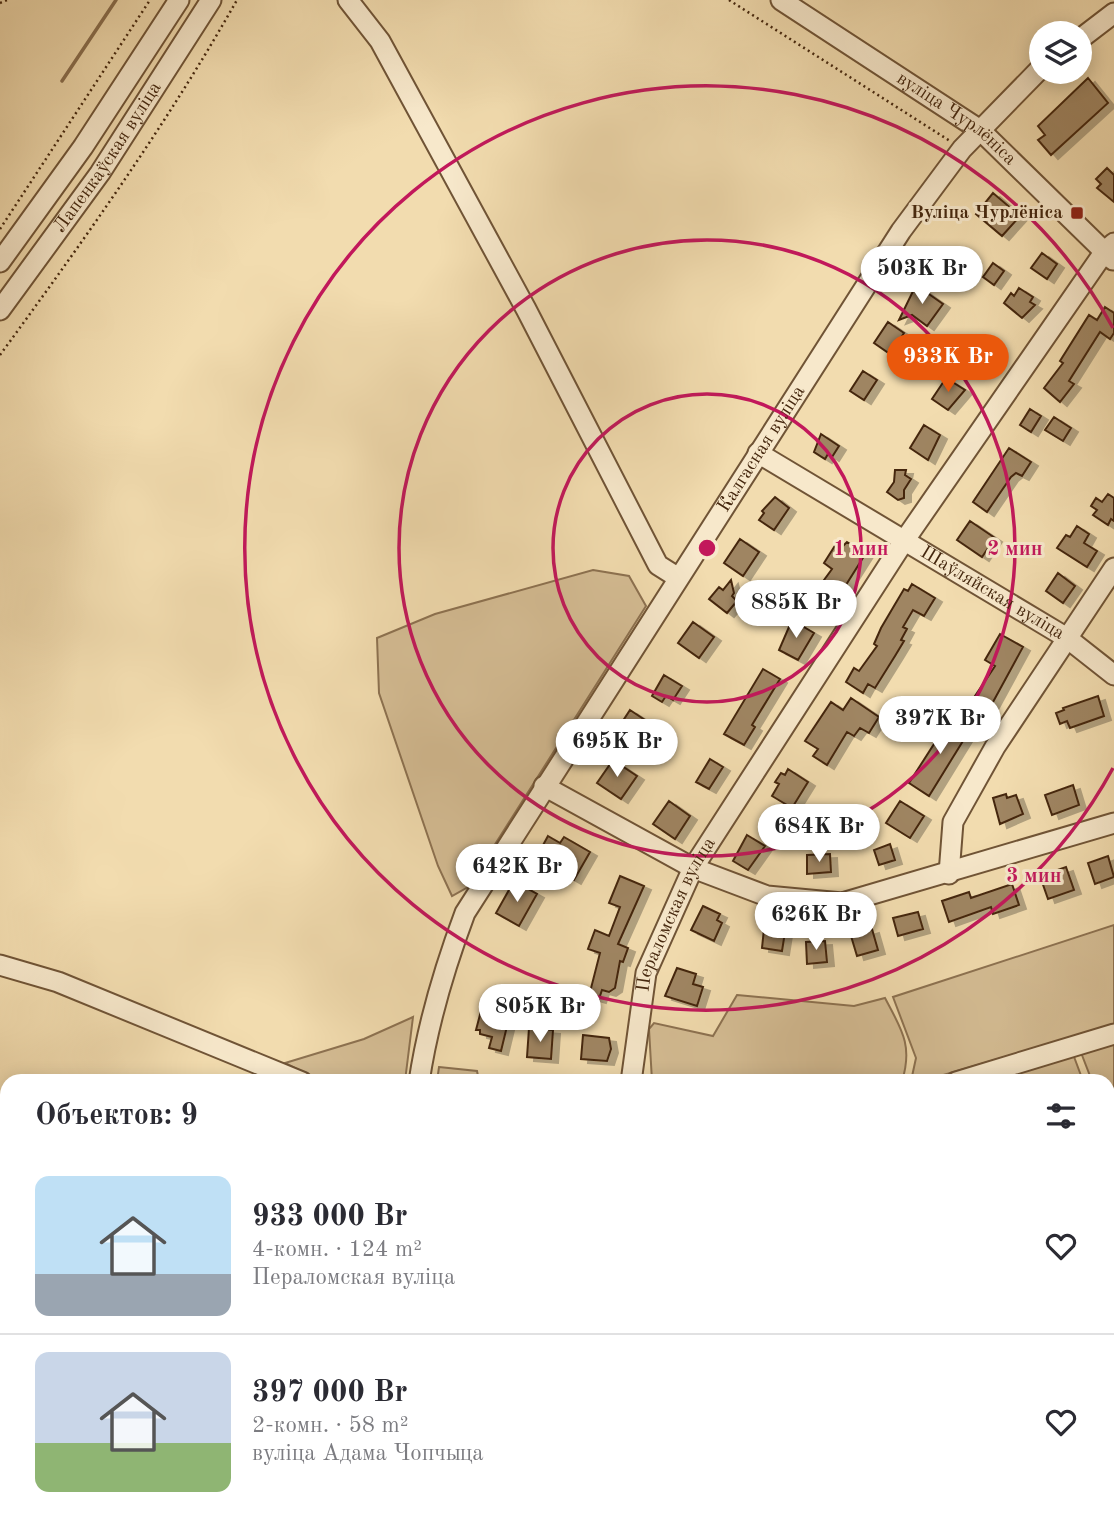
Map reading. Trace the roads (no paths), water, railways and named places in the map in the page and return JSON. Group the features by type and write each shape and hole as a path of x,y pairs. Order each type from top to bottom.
{"street":[{"name":"Лапенкаўская вуліца","path":"0,262 83,147 179,0"},
{"name":"Лапенкаўская вуліца","path":"0,310 100,173 211,0"},
{"path":"348,0 380,41 526,309 658,565 677,577"},
{"name":"вуліца Чурлёніса","path":"781,0 980,130 1111,252"},
{"path":"1092,30 1114,13"},
{"name":"Калгасная вуліца","path":"420,1074 427,1028 442,975 465,913 901,230 962,149 1029,80"},
{"name":"Пераломская вуліца","path":"632,1074 646,973 693,867 904,541 1111,252"},
{"name":"Шаўляйская вуліца","path":"758,453 1068,638 1114,675"},
{"path":"948,874 953,822 995,747 1114,568"},
{"path":"544,786 693,867 767,897 842,903 1114,823"},
{"path":"0,965 58,982 282,1074"},
{"path":"982,1074 1114,1034"}],"waterway":[{"path":"62,81 116,0"}],"place":[{"name":"Вуліца Чурлёніса","path":"1077,213"}]}
